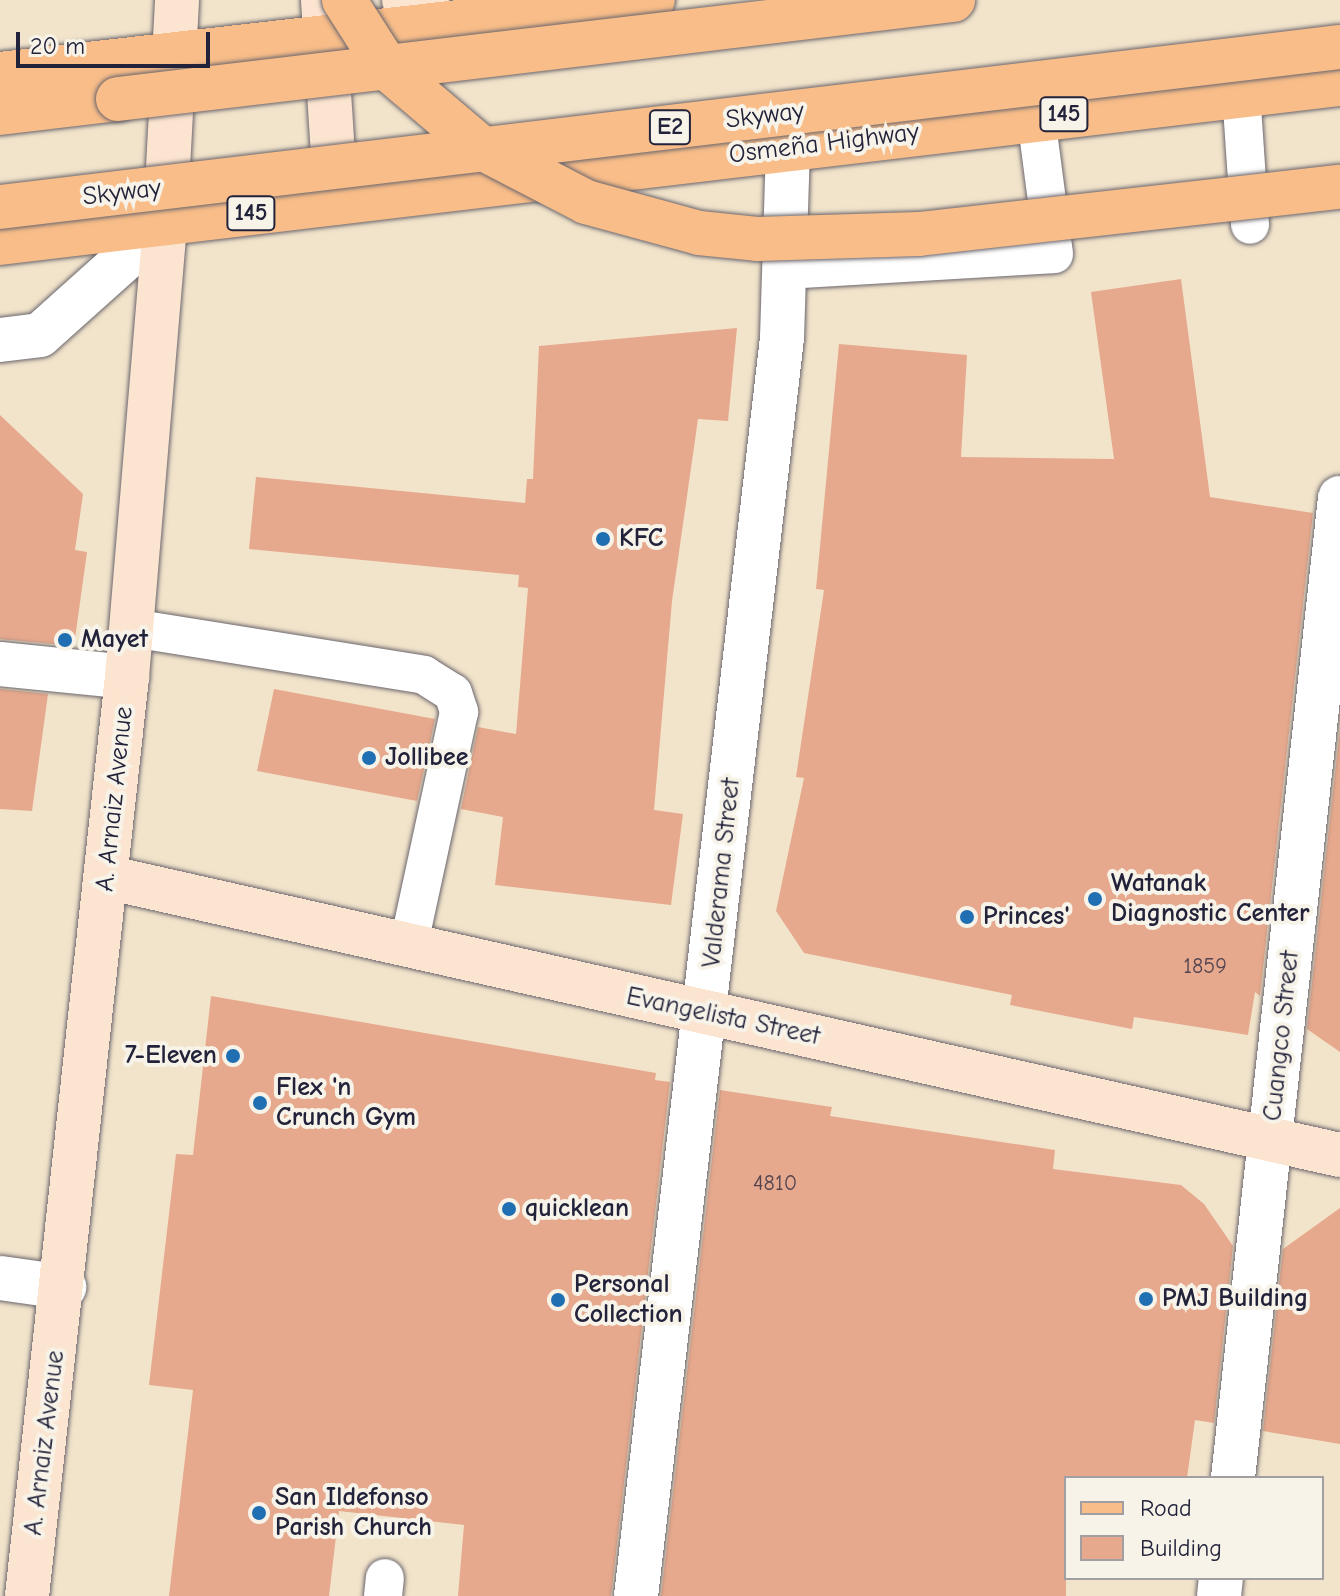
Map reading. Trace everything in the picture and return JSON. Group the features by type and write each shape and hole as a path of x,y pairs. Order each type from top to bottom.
{"main road":[{"name":"A. Arnaiz Avenue","path":"27,1596 64,1287 132,628 165,223 177,0"},
{"path":"404,0 444,23"},
{"path":"0,74 175,53 331,13 444,23 653,0"},
{"path":"0,113 953,0"},
{"path":"331,13 388,69 480,147 586,202 699,233 757,239 919,234 1340,187"},
{"path":"331,13 336,203"},
{"name":"Skyway","path":"0,207 1340,47"},
{"name":"Osmeña Highway","path":"0,243 1241,92 1340,84"},
{"name":"Evangelista Street","path":"106,877 408,948 1340,1155"}],"street":[{"name":"Valderama Street","path":"636,1596 706,1013 787,270 788,149"},
{"path":"0,340 40,335 165,223"},
{"name":"Cuangco Street","path":"1233,1476 1340,498"},
{"path":"0,664 127,677"},
{"path":"0,1278 64,1287"}],"lane":[{"path":"1241,92 1250,225"},
{"path":"787,270 1054,254 1036,117"},
{"path":"132,628 424,675 453,693 459,712 408,948"}],"building":[{"path":"1181,279 1210,497 1313,513 1260,996 1255,992 1248,1035 1134,1017 1132,1029 1010,1005 1012,995 804,953 776,911 804,778 796,777 824,590 816,589 839,344 967,355 961,457 1114,459 1091,292"},
{"path":"737,328 728,421 698,419 672,601 654,810 683,814 671,905 495,885 503,817 461,809 478,727 516,734 528,588 518,587 519,575 249,549 256,477 525,503 527,479 533,479 539,346"},
{"path":"0,415 83,494 75,550 87,552 74,646 0,639"},
{"path":"0,689 48,694 32,811 0,809"},
{"path":"274,689 435,719 417,801 257,771"},
{"path":"1340,728 1340,1052 1307,1029"},
{"path":"211,996 656,1073 655,1080 670,1082 611,1596 458,1596 464,1525 339,1511 329,1596 169,1596 193,1390 149,1385 176,1154 193,1155"},
{"path":"720,1090 832,1107 830,1116 1055,1150 1053,1169 1181,1185 1204,1204 1233,1246 1214,1423 1195,1420 1187,1476 1064,1476 1066,1596 661,1596"},
{"path":"1340,1208 1340,1444 1263,1431 1283,1249"}],"place":[{"name":"KFC","path":"603,539"},
{"name":"Mayet","path":"65,640"},
{"name":"Jollibee","path":"369,758"},
{"name":"Watanak Diagnostic Center","path":"1095,899"},
{"name":"Princes'","path":"967,917"},
{"name":"7-Eleven","path":"233,1056"},
{"name":"Flex 'n Crunch Gym","path":"260,1103"},
{"name":"quicklean","path":"509,1209"},
{"name":"PMJ Building","path":"1146,1299"},
{"name":"Personal Collection","path":"558,1300"},
{"name":"San Ildefonso Parish Church","path":"259,1513"}]}
